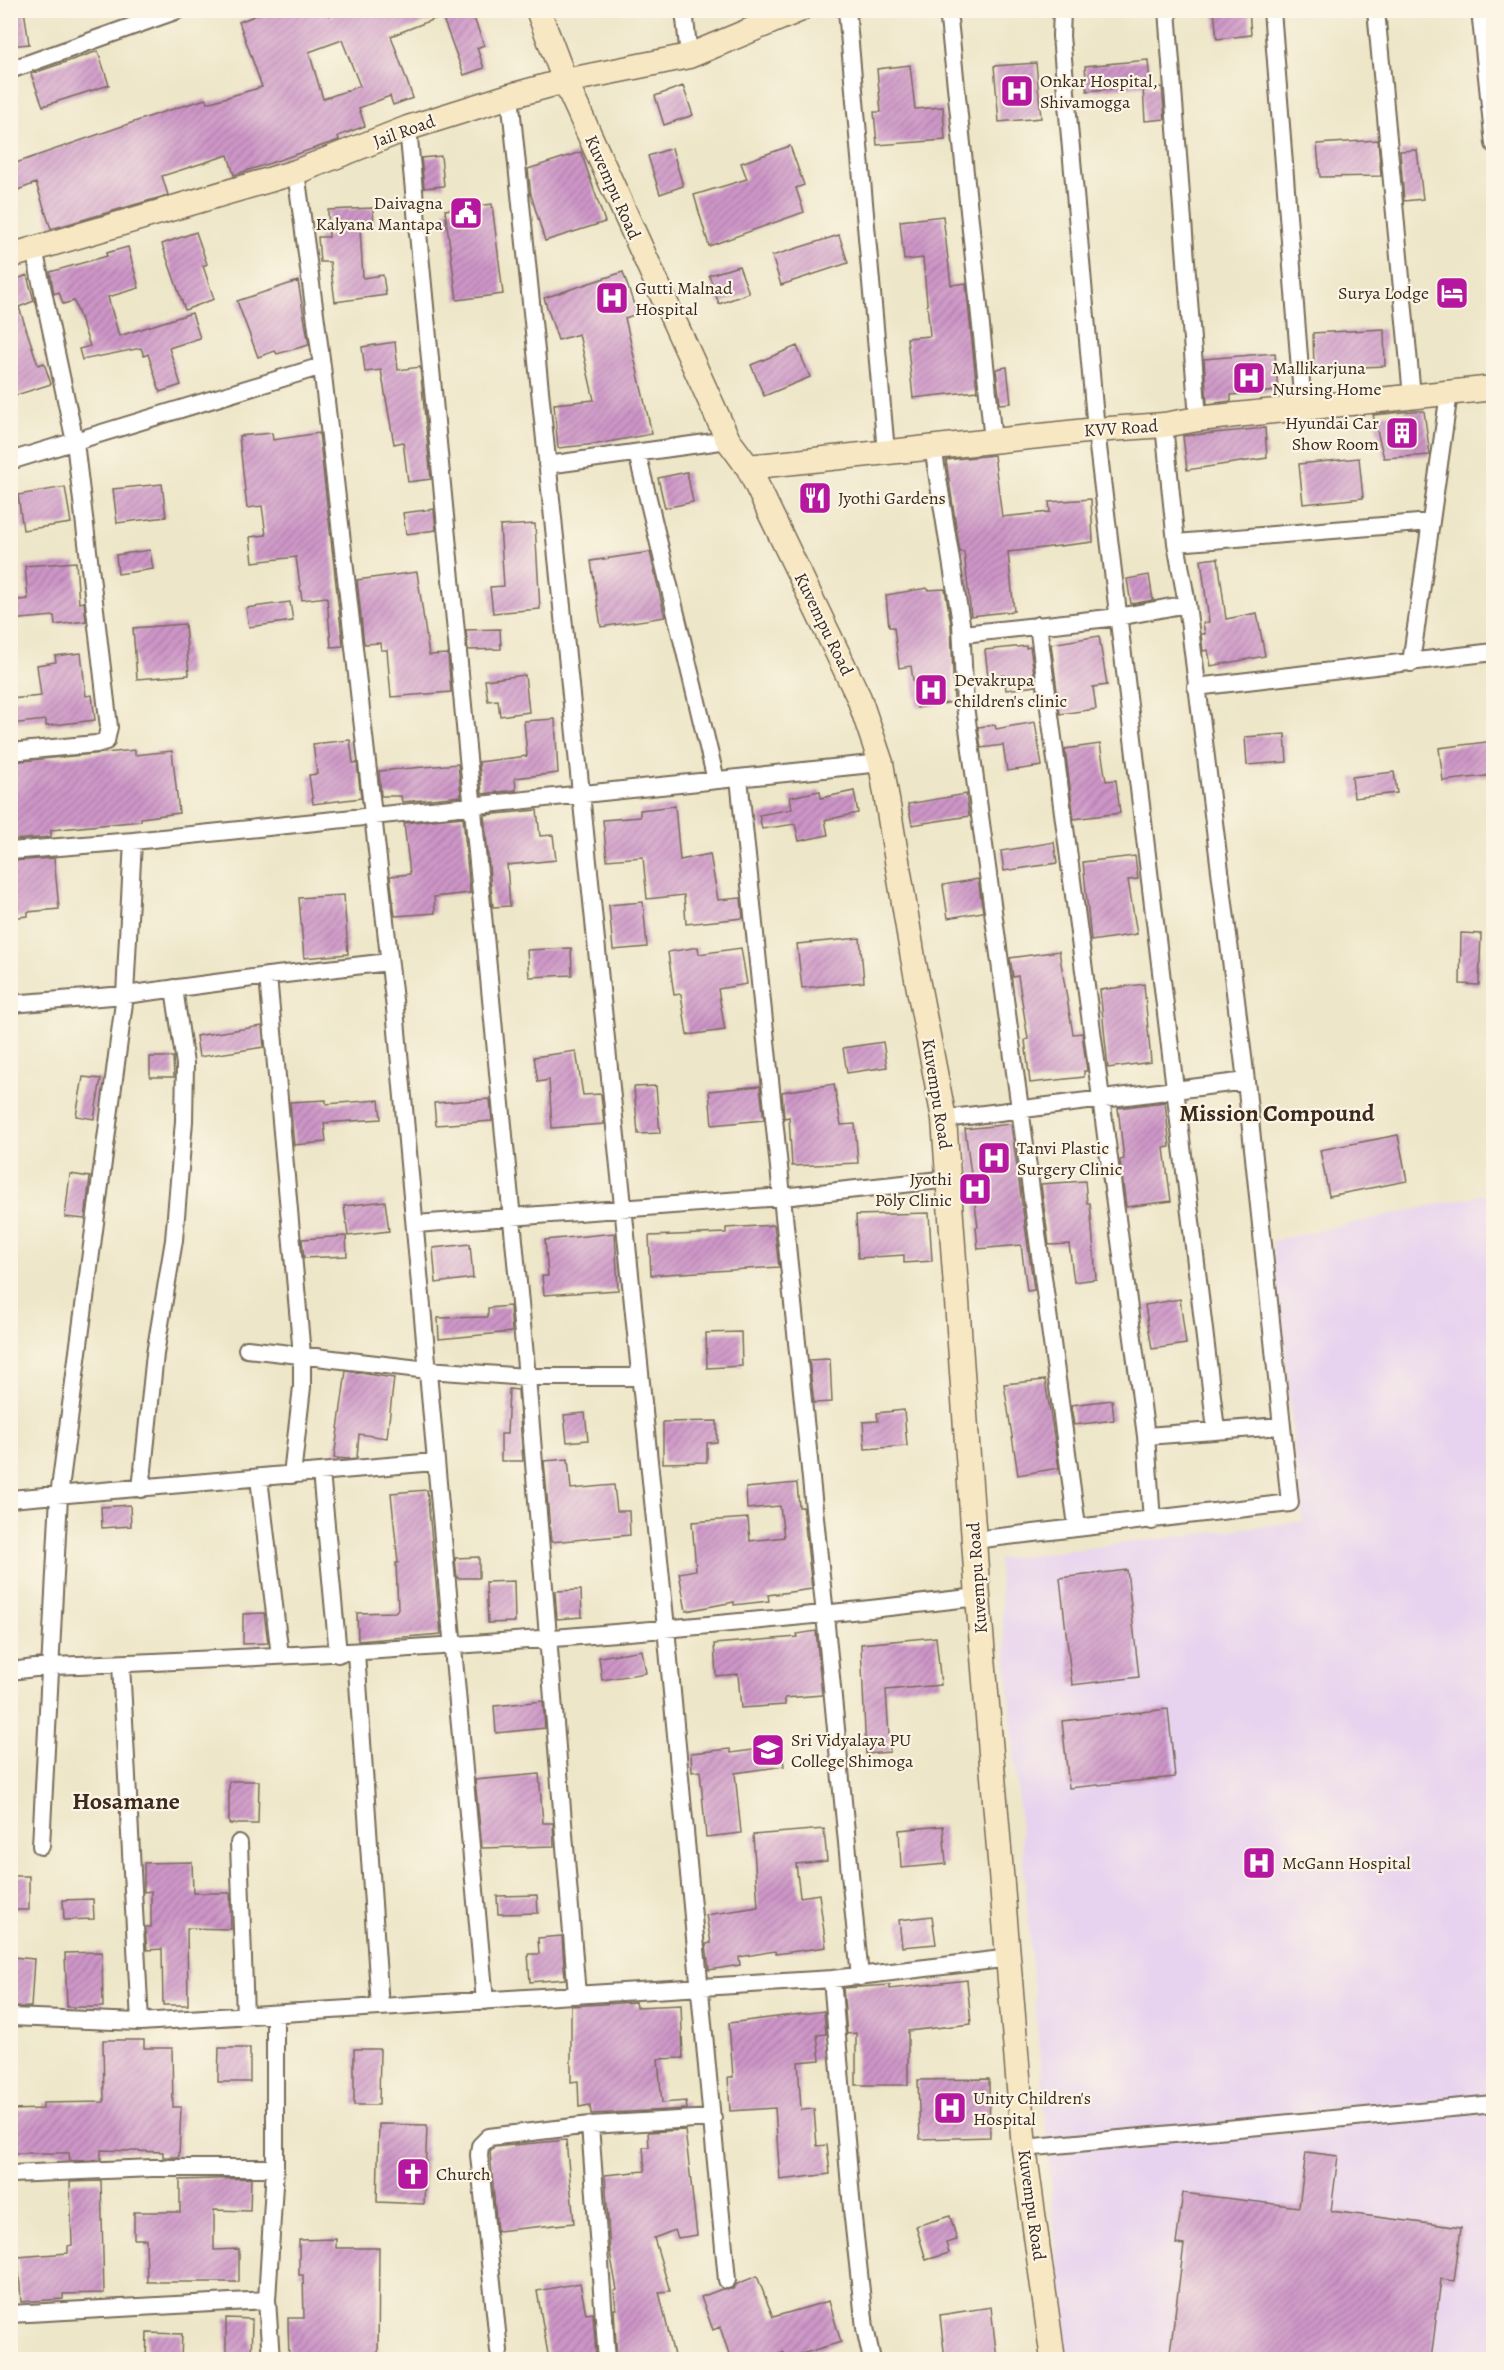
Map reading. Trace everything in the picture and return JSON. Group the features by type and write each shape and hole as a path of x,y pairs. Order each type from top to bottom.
{"main road":[{"name":"Kuvempu Road","path":"538,10 565,81 728,440 748,466 859,698 881,764 913,958 944,1119 978,1597 1011,1958 1024,2148 1053,2360"},
{"name":"Jail Road","path":"10,256 296,172 408,128 510,96 565,81 689,56 799,10"},
{"name":"KVV Road","path":"748,466 1164,425 1198,419 1494,388"}],"street":[{"path":"10,70 178,10"},
{"path":"684,10 689,56"},
{"path":"847,10 886,452"},
{"path":"948,10 993,441"},
{"path":"1062,10 1061,36 1096,430 1177,1089 1216,1430"},
{"path":"1167,10 1198,419"},
{"path":"1272,10 1303,408"},
{"path":"1376,10 1412,396"},
{"path":"1480,10 1494,144"},
{"path":"510,96 666,1628 727,2280"},
{"path":"408,128 527,1377 577,1995"},
{"path":"296,172 322,366 375,816 416,1224 435,1462 454,1645 485,2001"},
{"path":"10,752 96,744 106,741 110,727 75,442 34,249"},
{"path":"10,461 322,366"},
{"path":"1411,663 1449,393"},
{"path":"974,1540 1077,1526 1152,1521 1290,1503 1246,1081 1187,604 1176,543 1164,425"},
{"path":"547,465 728,440"},
{"path":"933,447 963,634 965,706 1022,1108 1077,1526"},
{"path":"637,453 716,780"},
{"path":"1176,543 1431,522"},
{"path":"963,634 1118,616 1187,604"},
{"path":"1038,625 1146,1436 1152,1521"},
{"path":"1196,687 1494,652"},
{"path":"10,851 133,841 881,764"},
{"path":"739,778 860,1977"},
{"path":"41,1846 59,1496 125,995 133,841"},
{"path":"10,1004 125,995 389,962"},
{"path":"268,976 302,1355 302,1387 292,1475"},
{"path":"141,1489 155,1354 174,1240 184,1121 185,1064 174,988"},
{"path":"944,1119 1246,1081"},
{"path":"416,1224 782,1197 950,1179"},
{"path":"247,1349 428,1370 527,1377 640,1377"},
{"path":"1146,1436 1281,1426"},
{"path":"10,1499 435,1462"},
{"path":"321,1472 338,1654"},
{"path":"259,1478 280,1656"},
{"path":"10,1671 52,1666 356,1653 825,1615 978,1597"},
{"path":"356,1653 380,2007"},
{"path":"121,1664 140,2022"},
{"path":"239,1843 245,2016"},
{"path":"10,2017 140,2022 245,2016 860,1977 1011,1958"},
{"path":"831,1979 852,2209 865,2328 872,2360"},
{"path":"271,2360 267,2300 275,2168 275,2014"},
{"path":"1024,2148 1494,2104"},
{"path":"499,2351 479,2155 480,2146 489,2138 590,2125 713,2118"},
{"path":"590,2125 607,2360"},
{"path":"10,2174 153,2168 275,2168"},
{"path":"10,2314 267,2300"}],"shaded area":[{"name":"McGann Hospital","path":"1493,1192 1493,2359 1065,2359 998,1559 1302,1521 1272,1241"}],"building":[{"path":"10,10 24,10 29,44 10,46"},
{"path":"269,10 327,10 329,16 343,10 471,10 484,45 477,48 484,68 464,75 442,16 391,36 413,98 393,105 390,96 359,108 365,126 338,136 339,140 234,175 228,155 162,176 168,195 51,229 36,183 10,193 10,165 163,112 206,99 207,103 262,87 239,22","holes":["342,40 360,86 323,99 309,52"]},
{"path":"1214,10 1249,10 1251,35 1217,39"},
{"path":"98,51 109,85 43,106 31,74"},
{"path":"1148,60 1150,85 1087,91 1085,66"},
{"path":"1036,63 1041,118 999,122 994,66"},
{"path":"910,65 915,109 943,107 945,140 877,145 874,112 881,112 877,69"},
{"path":"683,86 693,115 664,125 655,96"},
{"path":"1162,87 1165,119 1145,121 1143,88"},
{"path":"1378,140 1381,176 1320,177 1317,144"},
{"path":"790,146 804,185 796,188 804,212 709,246 694,195 747,179 741,163"},
{"path":"672,148 683,186 660,194 648,156"},
{"path":"1417,150 1423,199 1404,201 1400,151"},
{"path":"581,152 605,222 545,241 531,195 528,169"},
{"path":"441,156 444,186 424,188 421,158"},
{"path":"492,204 503,294 457,300 445,210"},
{"path":"373,208 374,227 360,228 363,278 383,275 386,295 335,302 330,262 320,262 318,237 329,237 328,210"},
{"path":"943,216 951,285 966,283 977,391 913,398 907,338 930,336 923,258 904,260 900,221"},
{"path":"196,232 207,264 203,266 214,299 185,310 162,244"},
{"path":"839,235 848,263 781,285 772,256"},
{"path":"128,247 139,288 108,297 119,336 192,313 200,338 169,348 181,385 160,392 148,354 144,356 141,348 82,360 79,349 90,346 74,301 63,304 59,292 54,294 50,272 107,256 106,253"},
{"path":"739,266 749,293 719,304 709,275"},
{"path":"623,272 637,314 625,318 652,434 558,448 554,404 594,400 579,334 558,340 544,298"},
{"path":"27,275 34,301 19,307 38,365 44,363 51,384 10,397 10,282"},
{"path":"298,281 309,345 277,354 275,351 258,357 237,301"},
{"path":"1384,329 1385,366 1314,369 1313,333"},
{"path":"395,342 398,370 420,367 431,479 408,482 403,442 394,444 381,370 365,372 362,347"},
{"path":"797,346 810,377 764,396 751,365"},
{"path":"1275,353 1278,391 1231,395 1231,401 1207,404 1204,359"},
{"path":"1007,367 1011,403 1000,404 996,369"},
{"name":"Hyundai Car Show Room","path":"1424,411 1430,455 1384,458 1373,415"},
{"path":"1265,428 1267,458 1187,470 1183,436"},
{"path":"272,433 273,440 319,433 343,646 331,647 327,597 302,600 296,557 253,562 250,537 266,535 262,506 247,508 239,436"},
{"path":"994,455 1002,517 1050,512 1049,502 1091,499 1093,542 1008,552 1014,611 971,616 964,552 960,552 946,460"},
{"path":"1359,458 1363,498 1303,504 1299,464"},
{"path":"687,472 693,502 665,508 658,478"},
{"path":"162,484 166,517 117,523 113,489"},
{"path":"65,487 71,523 23,530 18,495"},
{"path":"434,509 436,530 406,534 403,513"},
{"path":"535,524 540,609 493,613 490,587 504,586 500,526"},
{"path":"150,550 153,569 118,574 116,555"},
{"path":"650,552 665,617 601,627 591,561"},
{"path":"1218,558 1226,619 1257,613 1265,656 1211,666 1208,650 1203,651 1201,634 1205,634 1203,623 1209,622 1201,560"},
{"path":"76,562 79,603 84,602 86,621 55,625 54,616 10,620 10,601 28,599 25,566"},
{"path":"417,572 429,655 448,654 451,692 391,697 387,650 381,650 380,643 364,644 357,580"},
{"path":"1149,575 1153,600 1131,604 1127,579"},
{"path":"927,588 928,590 945,589 951,624 954,702 917,708 911,666 899,668 894,627 889,627 886,595"},
{"path":"290,602 293,621 249,627 246,608"},
{"path":"185,624 189,675 137,679 133,628"},
{"path":"500,629 501,649 468,650 466,630"},
{"path":"1099,636 1107,685 1093,687 1096,709 1060,714 1051,644"},
{"path":"1026,646 1026,648 1030,647 1036,686 1006,690 1004,675 988,677 985,650"},
{"path":"81,653 86,696 92,695 95,720 46,726 46,720 10,724 10,699 41,696 37,665 56,662 55,656"},
{"path":"525,675 529,712 500,716 498,700 488,701 485,680"},
{"path":"555,719 558,773 515,778 516,790 482,794 479,762 527,756 524,721"},
{"path":"1035,722 1042,766 1007,771 1003,745 981,748 978,727 995,725 996,729"},
{"path":"1285,734 1287,762 1247,765 1245,737"},
{"path":"350,740 353,763 357,763 361,798 313,804 309,775 317,774 313,744"},
{"path":"1494,741 1494,775 1443,781 1439,748"},
{"path":"1100,744 1106,781 1116,780 1120,813 1074,819 1065,749"},
{"path":"135,750 135,755 172,751 179,813 141,818 141,821 51,830 51,837 10,840 10,762"},
{"path":"458,764 461,796 402,802 401,796 381,796 379,771"},
{"path":"1394,772 1397,793 1354,798 1352,777"},
{"path":"820,791 821,798 854,791 858,813 825,820 828,835 799,841 795,824 762,829 759,815 792,809 790,797"},
{"path":"966,794 969,816 912,825 908,804"},
{"path":"675,806 680,860 710,854 718,900 741,898 743,918 686,924 684,895 647,899 643,857 607,860 603,820 640,817 640,810"},
{"path":"537,810 540,836 553,835 556,860 507,865 510,906 493,907 484,815"},
{"path":"463,817 470,893 434,897 435,913 395,916 390,876 410,874 404,823"},
{"path":"1054,842 1057,863 1004,871 1001,851"},
{"path":"1135,856 1138,879 1128,880 1137,934 1091,941 1083,862"},
{"path":"54,858 59,909 28,912 28,916 10,918 10,861"},
{"path":"978,879 983,912 948,918 943,885"},
{"path":"344,895 348,954 304,958 299,898"},
{"path":"643,902 647,947 613,950 609,905"},
{"path":"1461,933 1481,934 1479,985 1460,984"},
{"path":"860,938 864,982 802,988 797,944"},
{"path":"698,947 699,954 741,948 747,984 718,989 725,1030 687,1035 681,994 674,995 668,952"},
{"path":"571,948 572,975 529,977 527,950"},
{"path":"1059,951 1073,1034 1082,1033 1087,1071 1084,1071 1084,1077 1030,1083 1025,1040 1028,1039 1018,976 1013,977 1010,958"},
{"path":"1144,984 1151,1062 1108,1068 1100,990"},
{"path":"262,1026 264,1047 199,1057 196,1036"},
{"path":"883,1042 887,1067 847,1073 843,1048"},
{"path":"576,1051 583,1095 601,1094 604,1124 552,1128 549,1080 538,1082 534,1057"},
{"path":"150,1057 173,1057 174,1077 150,1077"},
{"path":"83,1077 101,1079 94,1119 76,1116"},
{"path":"834,1084 841,1125 855,1124 858,1163 792,1166 789,1117 784,1118 782,1092"},
{"path":"656,1086 660,1133 638,1134 634,1087"},
{"path":"760,1086 764,1120 712,1125 709,1091"},
{"path":"490,1099 492,1121 436,1125 434,1103"},
{"path":"326,1100 326,1104 379,1100 381,1119 324,1123 326,1142 294,1145 290,1102"},
{"path":"1165,1102 1170,1147 1164,1148 1171,1201 1126,1207 1120,1160 1124,1159 1118,1108"},
{"path":"1011,1124 1034,1290 1027,1291 1021,1245 978,1249 976,1227 978,1227 965,1129"},
{"path":"1398,1135 1407,1181 1329,1196 1320,1150"},
{"path":"70,1174 90,1177 85,1219 65,1217"},
{"path":"1085,1181 1087,1203 1090,1203 1096,1279 1074,1282 1069,1244 1049,1245 1041,1184"},
{"path":"385,1201 389,1231 348,1236 344,1206"},
{"path":"929,1213 932,1261 904,1263 904,1255 858,1258 856,1215"},
{"path":"774,1225 779,1267 651,1275 649,1236 726,1233 726,1228"},
{"path":"615,1233 618,1290 544,1295 542,1276 548,1276 545,1240"},
{"path":"346,1236 347,1256 304,1258 302,1239"},
{"path":"470,1244 473,1278 436,1283 433,1248"},
{"path":"1180,1299 1186,1344 1152,1349 1145,1305"},
{"path":"510,1306 512,1332 439,1339 438,1318 488,1317 488,1308"},
{"path":"741,1332 742,1366 707,1368 706,1333"},
{"path":"830,1359 832,1402 814,1403 809,1360"},
{"path":"346,1371 394,1378 387,1438 359,1434 357,1458 348,1459 334,1458"},
{"path":"1045,1380 1059,1468 1018,1475 1004,1384"},
{"path":"509,1389 518,1390 523,1461 501,1461 501,1434 507,1434"},
{"path":"1112,1400 1114,1420 1074,1425 1071,1405"},
{"path":"904,1410 907,1446 865,1449 863,1422 878,1421 877,1413"},
{"path":"585,1413 588,1440 567,1442 564,1415"},
{"path":"717,1421 717,1442 707,1443 707,1462 663,1463 663,1422"},
{"path":"568,1459 571,1489 614,1485 617,1511 629,1511 630,1535 551,1542 544,1461"},
{"path":"797,1483 799,1507 803,1507 812,1589 768,1595 769,1601 734,1605 734,1602 686,1611 679,1573 696,1570 692,1522 748,1518 750,1541 784,1537 780,1506 747,1509 746,1488"},
{"path":"427,1490 441,1634 358,1641 357,1613 395,1612 398,1609 396,1563 398,1563 391,1493"},
{"path":"130,1505 131,1526 102,1528 101,1507"},
{"path":"479,1557 479,1578 457,1578 455,1558"},
{"path":"1127,1570 1139,1677 1072,1685 1060,1578"},
{"path":"514,1581 515,1622 488,1623 486,1582"},
{"path":"581,1590 582,1617 557,1619 555,1591"},
{"path":"264,1613 268,1643 243,1644 243,1614"},
{"path":"816,1631 822,1695 785,1698 785,1705 741,1708 738,1674 716,1676 714,1644 798,1637 797,1634"},
{"path":"936,1637 941,1685 886,1690 890,1752 866,1754 861,1644"},
{"path":"642,1650 646,1673 602,1680 599,1657"},
{"path":"543,1701 545,1728 496,1733 494,1706"},
{"path":"1168,1709 1175,1777 1069,1788 1062,1721"},
{"path":"781,1746 784,1766 735,1773 741,1833 706,1837 700,1771 692,1772 691,1753 730,1749 731,1753"},
{"path":"539,1774 543,1823 553,1823 554,1846 482,1848 475,1780"},
{"path":"229,1781 259,1781 258,1824 229,1824"},
{"path":"943,1826 946,1864 901,1868 899,1830"},
{"path":"824,1829 827,1861 796,1864 800,1897 819,1894 826,1947 776,1954 775,1951 739,1957 740,1965 709,1970 706,1944 711,1943 706,1915 758,1907 753,1835"},
{"path":"192,1862 193,1893 230,1893 231,1929 187,1928 188,2005 163,2005 162,1949 147,1950 145,1927 151,1927 151,1891 144,1892 144,1863"},
{"path":"10,1876 29,1876 29,1910 10,1910"},
{"path":"537,1895 538,1913 498,1914 497,1896"},
{"path":"93,1899 94,1919 64,1920 63,1900"},
{"path":"932,1916 936,1944 902,1947 899,1920"},
{"path":"562,1936 565,1979 530,1982 528,1954 539,1954 538,1938"},
{"path":"102,1952 103,2007 67,2007 65,1953"},
{"path":"12,1957 34,1959 31,2007 10,2007"},
{"path":"967,1980 971,2024 908,2031 908,2085 856,2085 856,2033 847,2034 843,1988 890,1985 890,1989"},
{"path":"635,2002 636,2007 681,2005 683,2058 658,2059 662,2103 686,2101 687,2109 591,2114 590,2105 579,2107 578,2081 571,2082 571,2006"},
{"path":"824,2011 826,2034 817,2035 820,2060 798,2062 801,2110 814,2109 817,2146 827,2145 830,2174 780,2180 775,2108 730,2111 728,2077 733,2077 729,2023"},
{"path":"103,2040 144,2040 144,2048 172,2048 173,2107 181,2107 179,2157 163,2157 163,2152 101,2150 101,2160 70,2161 69,2153 10,2153 10,2110 43,2109 43,2103 104,2102"},
{"path":"219,2048 250,2048 250,2082 218,2082"},
{"path":"354,2049 380,2049 379,2105 354,2105"},
{"path":"989,2079 990,2137 920,2139 918,2080"},
{"path":"379,2124 427,2125 424,2204 377,2202"},
{"path":"685,2130 697,2235 678,2238 675,2230 654,2238 670,2291 659,2292 675,2360 617,2360 614,2291 617,2290 610,2252 605,2175 645,2171 643,2147 649,2147 648,2132"},
{"path":"566,2140 574,2223 497,2231 490,2151 494,2147"},
{"path":"1306,2152 1338,2156 1331,2211 1461,2228 1454,2281 1441,2279 1431,2360 1169,2360 1184,2245 1176,2244 1183,2193 1299,2207"},
{"path":"251,2178 250,2211 214,2210 214,2250 239,2249 239,2282 147,2282 146,2239 134,2239 134,2212 180,2212 180,2180"},
{"path":"101,2181 104,2293 63,2294 63,2299 21,2302 18,2257 68,2253 68,2246 72,2245 70,2182"},
{"path":"950,2216 957,2240 946,2243 949,2253 926,2260 916,2226"},
{"path":"336,2239 336,2248 379,2248 378,2360 289,2360 288,2318 304,2318 303,2275 299,2275 299,2240"},
{"path":"757,2276 773,2317 829,2301 841,2342 785,2359 783,2352 761,2360 731,2360 720,2327 713,2330 701,2297 722,2289 733,2289 737,2284"},
{"path":"580,2283 586,2314 593,2313 596,2357 549,2360 537,2291"},
{"path":"991,2307 997,2360 945,2360 940,2315"},
{"path":"226,2318 252,2319 251,2360 226,2360"},
{"path":"147,2333 182,2334 181,2360 146,2360"}],"place":[{"name":"Onkar Hospital, Shivamogga","path":"1017,91"},
{"name":"Daivagna Kalyana Mantapa","path":"466,213"},
{"name":"Surya Lodge","path":"1452,293"},
{"name":"Gutti Malnad Hospital","path":"612,298"},
{"name":"Mallikarjuna Nursing Home","path":"1249,378"},
{"name":"Hyundai Car Show Room","path":"1402,433"},
{"name":"Jyothi Gardens","path":"815,498"},
{"name":"Devakrupa children's clinic","path":"931,690"},
{"name":"Tanvi Plastic Surgery Clinic","path":"994,1158"},
{"name":"Jyothi Poly Clinic","path":"975,1189"},
{"name":"Sri Vidyalaya PU College Shimoga","path":"768,1750"},
{"name":"McGann Hospital","path":"1259,1863"},
{"name":"Unity Children's Hospital","path":"950,2108"},
{"name":"Church","path":"413,2174"}],"district":[{"name":"Mission Compound","path":"1277,1113"},
{"name":"Hosamane","path":"126,1801"}]}
